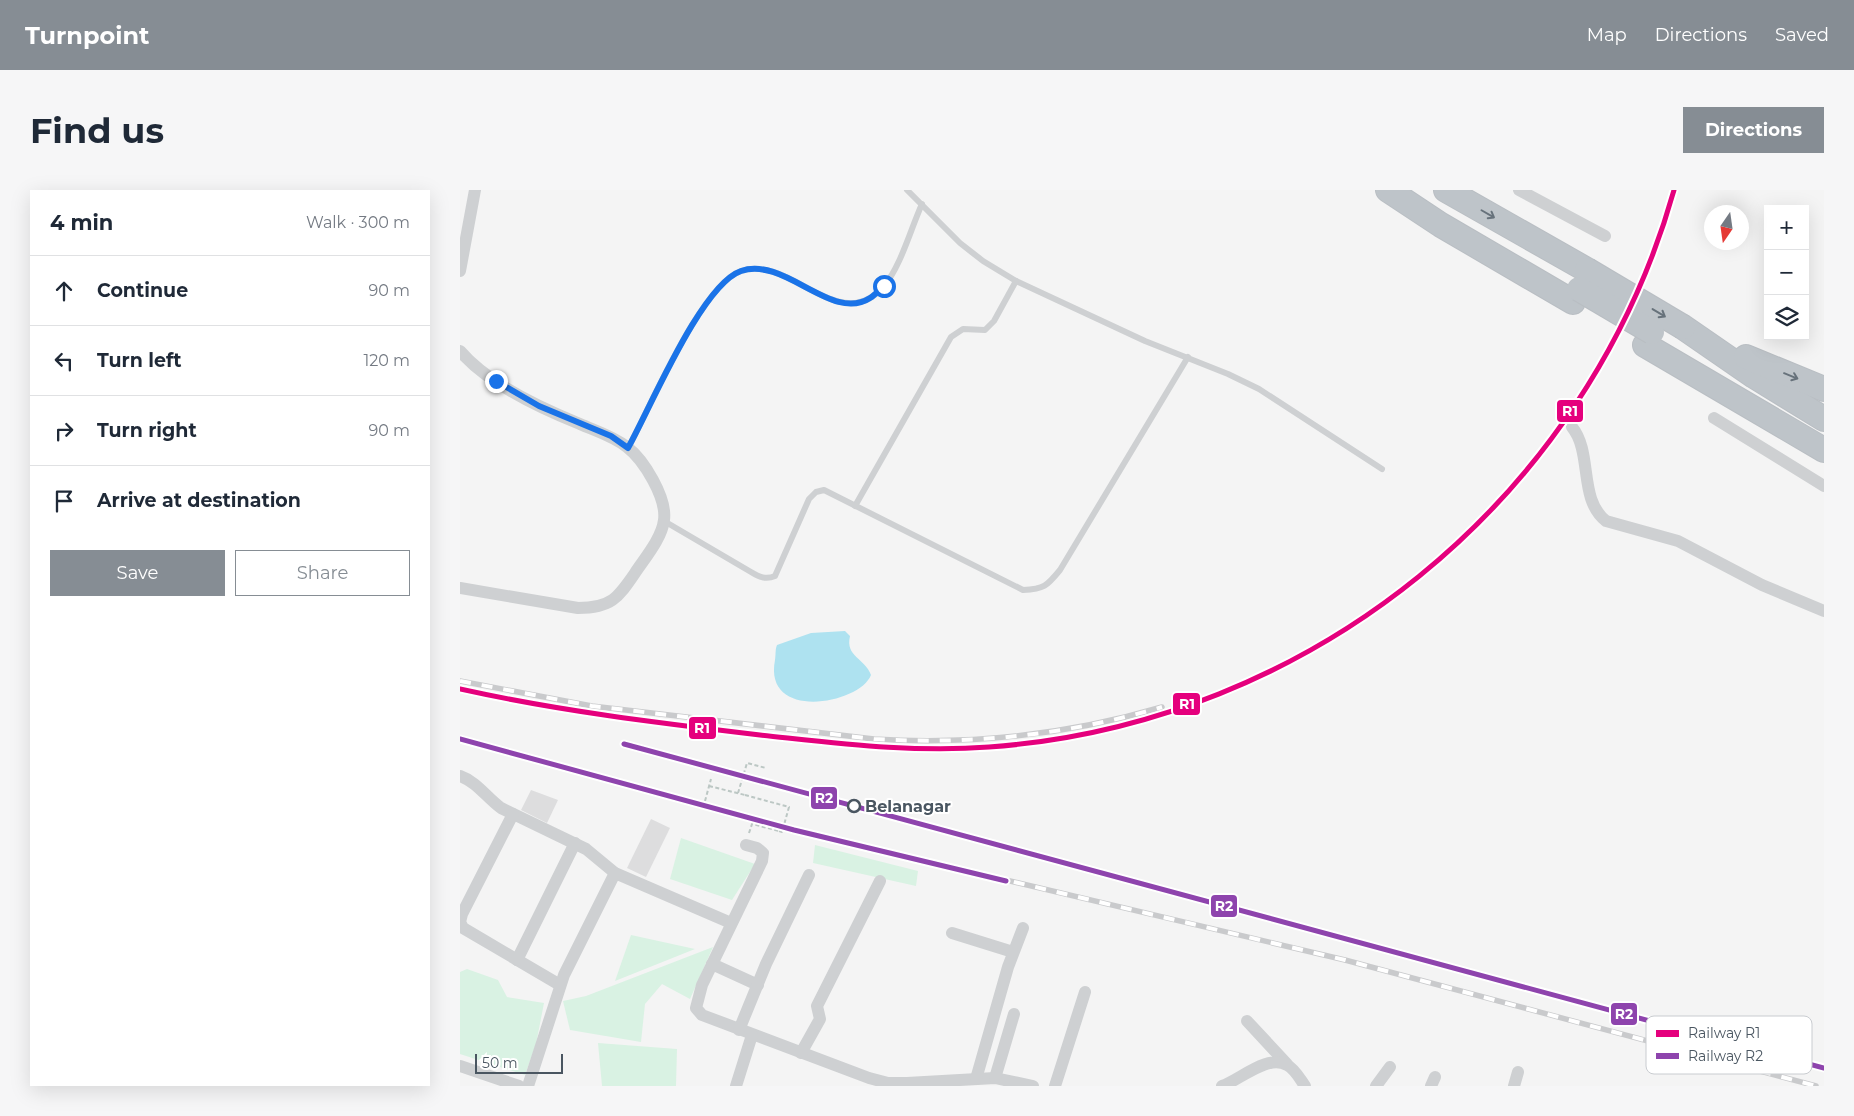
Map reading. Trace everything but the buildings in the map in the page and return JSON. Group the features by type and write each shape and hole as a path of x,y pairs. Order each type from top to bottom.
{"highway":[{"path":"1389,190 1441,225 1580,287 1683,327 1764,365 1824,389"},
{"path":"1446,190 1648,339 1824,450"},
{"path":"1683,327 1754,376 1824,419"},
{"path":"1648,339 1824,433"}],"street":[{"path":"460,269 475,190"},
{"path":"1519,190 1605,236"},
{"path":"460,352 473,365 496,381 539,406 611,436 628,448 646,466 664,506 664,521 654,544 617,597 598,608 578,608 460,588"},
{"path":"1714,418 1824,486"},
{"path":"1572,427 1580,445 1594,505 1598,514 1606,520 1678,540 1762,585 1824,611"},
{"path":"460,776 474,781 488,798 513,814 575,843 594,855 615,873 731,923"},
{"path":"513,814 462,914 460,922 463,928 560,985"},
{"path":"516,960 575,843"},
{"path":"746,845 757,848 763,853 762,862 699,992 696,1008 702,1015 869,1078 888,1083 995,1078 1032,1086"},
{"path":"528,1086 560,985 615,873"},
{"path":"738,1030 809,875"},
{"path":"801,1053 820,1019 817,1006 880,882"},
{"path":"976,1079 1013,952 1023,928"},
{"path":"952,932 1013,952"},
{"path":"712,964 758,985"},
{"path":"1055,1086 1085,992"},
{"path":"995,1078 1014,1014"},
{"path":"1247,1021 1305,1086"},
{"path":"736,1086 752,1035"},
{"path":"1222,1086 1266,1064 1277,1062 1287,1064"},
{"path":"460,1066 519,1086"},
{"path":"1376,1086 1390,1067"},
{"path":"1514,1086 1518,1072"}],"lane":[{"path":"907,190 960,243 983,261 1016,282 1145,341 1188,357 1259,389 1382,469"},
{"path":"628,448 696,318 720,285 741,271 764,269 785,276 830,300 851,303 868,299 884,286 896,265 922,204"},
{"path":"854,506 951,337 963,329 985,330 994,321 1016,282"},
{"path":"664,521 751,572 769,579 775,576 810,499 816,492 824,490 1023,590 1036,590 1048,586 1060,570 1188,357"}],"path":[{"path":"738,794 746,763 766,768"},
{"path":"705,801 711,779"},
{"path":"709,786 789,807 782,832 756,825"}],"green space":[{"path":"681,838 755,864 732,900 670,879"},
{"path":"815,845 918,871 916,886 813,863"},
{"path":"631,935 695,949 615,981"},
{"path":"713,947 690,999 662,984 645,1004 641,1042 570,1030 563,1001 586,996"},
{"path":"467,969 498,980 507,997 544,1003 536,1044 525,1075 460,1054 460,972"},
{"path":"598,1043 677,1049 676,1086 602,1086"}],"water":[{"path":"845,631 850,636 850,649 871,675 863,685 850,694 814,702 797,700 783,693 775,680 777,645 811,633"}],"railway":[{"path":"460,689 572,710 684,726 846,744 932,749 989,747 1107,729 1219,694 1324,642 1419,576 1504,496 1575,405 1633,302 1674,190"},
{"path":"460,681 592,706 874,739 947,740 1019,736 1091,725 1162,707"},
{"path":"460,739 794,830 1345,960 1646,1041"},
{"path":"1771,1074 1816,1086"}],"rail line":[{"name":"R1","path":"460,689 572,710 684,726 846,744 932,749 989,747 1107,729 1219,694 1324,642 1419,576 1504,496 1575,405 1633,302 1674,190"},
{"name":"R2","path":"460,739 794,830 1006,881"},
{"name":"R2","path":"624,744 1646,1020"},
{"name":"R2","path":"1812,1065 1824,1068"}],"place":[{"name":"Belanagar","path":"854,806"}],"route":[{"path":"496,381 539,406 611,436 628,448 696,318 720,285 741,271 764,269 785,276 830,300 851,303 868,299 884,286"}]}
